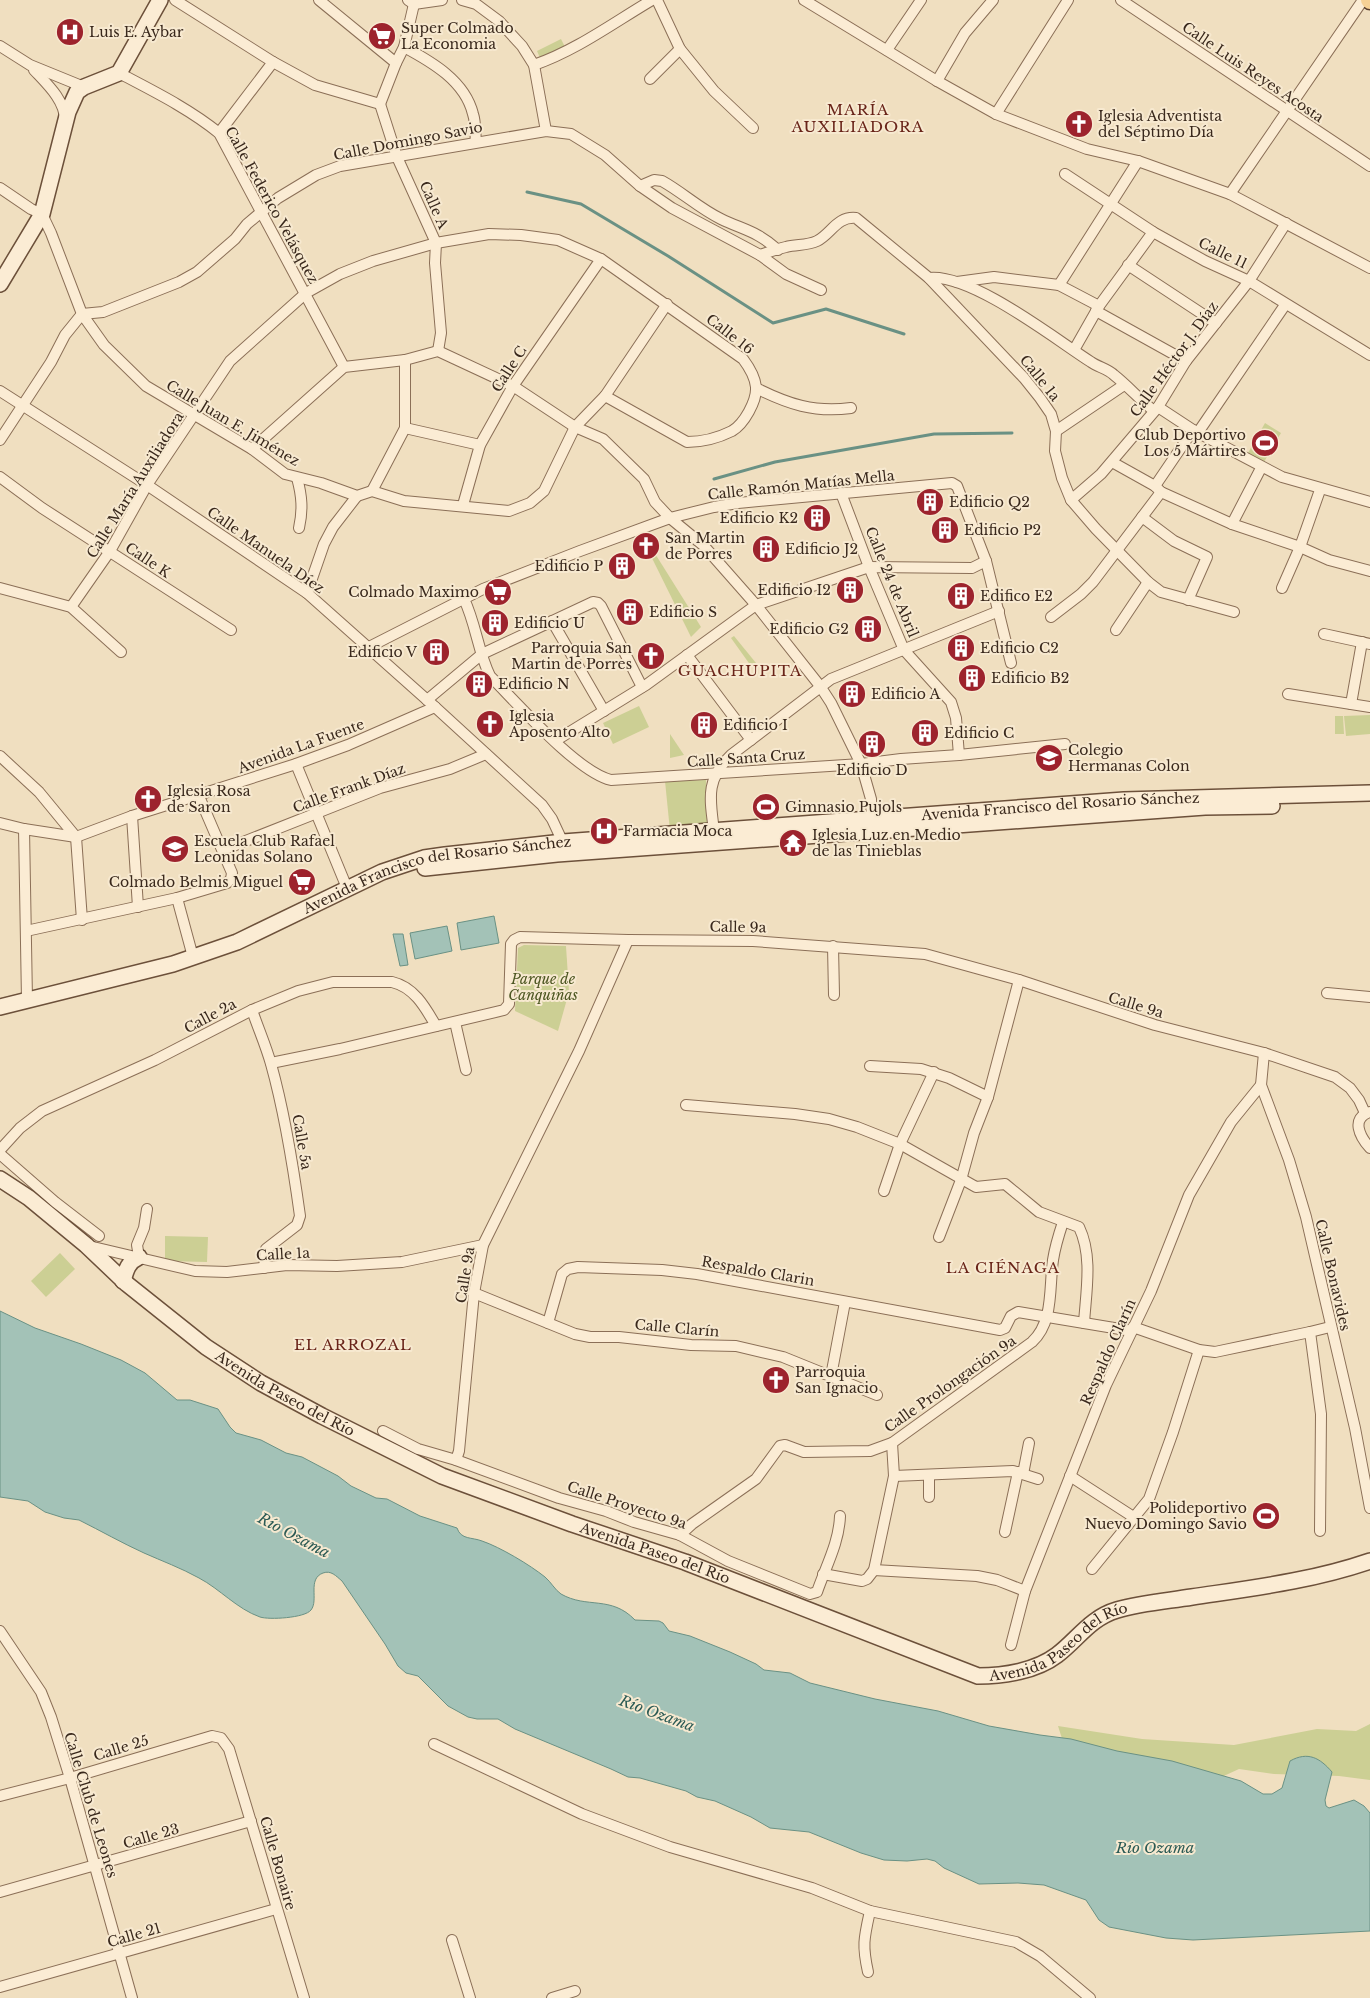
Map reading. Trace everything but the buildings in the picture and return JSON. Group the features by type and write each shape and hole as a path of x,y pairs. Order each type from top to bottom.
{"main road":[{"path":"0,284 42,214 72,103 77,92 84,87 119,73 160,0"},
{"name":"Avenida Francisco del Rosario Sánchez","path":"0,1006 172,964 237,942 382,872 424,858 1204,802 1281,800 1370,793"},
{"name":"Avenida Francisco del Rosario Sánchez","path":"1281,800 1370,803"},
{"name":"Avenida Francisco del Rosario Sánchez","path":"0,1016 128,984 219,958 364,889 414,871 432,867 565,847 714,831 872,825"},
{"name":"Avenida Paseo del Río","path":"0,1179 29,1198 86,1245 123,1281 206,1347 261,1384 322,1416 442,1476 572,1524 693,1565 978,1676 998,1676 1044,1663 1057,1655 1088,1625 1116,1610 1143,1604 1307,1580 1370,1560"},
{"path":"123,1281 128,1266 139,1257"}],"street":[{"path":"175,0 272,62 315,85 380,104 404,47 411,2 442,0"},
{"path":"320,0 396,63"},
{"path":"462,0 476,4 499,21 522,46 534,65 546,131"},
{"path":"534,65 549,60 589,40 652,0"},
{"path":"657,0 680,49 714,91 753,128"},
{"path":"804,0 937,81 996,114 1087,149 1138,161 1230,194 1370,268"},
{"path":"887,50 921,0"},
{"path":"937,81 964,33 993,0"},
{"path":"996,114 1068,0"},
{"name":"Calle Luis Reyes Acosta","path":"1121,0 1370,166"},
{"path":"1230,194 1363,0"},
{"path":"0,46 30,65 84,87"},
{"path":"404,47 431,62 460,87 473,114 476,142"},
{"path":"650,79 680,49"},
{"path":"219,133 272,62"},
{"path":"30,65 54,92 61,105 65,115 64,134"},
{"name":"Calle Federico Velásquez","path":"119,73 198,116 219,133 263,212 344,367"},
{"name":"Calle A","path":"380,104 397,157 436,243 435,264 441,333 438,351"},
{"name":"Calle Domingo Savio","path":"82,314 103,312 185,279 216,257 235,239 247,224 284,194 316,175 340,166 546,131 571,134 605,155 640,186 672,208 760,254 786,274 821,290"},
{"path":"1059,285 1138,161"},
{"name":"Calle 11","path":"1065,174 1153,232 1205,261 1249,281 1285,305 1370,355"},
{"path":"640,186 654,180 662,181 720,219 748,229 765,239 778,250"},
{"path":"0,188 42,214"},
{"name":"Calle Juan E. Jiménez","path":"42,214 82,314 104,345 146,386 252,449 285,474 321,483 357,496"},
{"name":"Calle 1a","path":"778,250 788,246 800,246 818,241 838,223 849,217 856,218 929,278 1024,378 1051,414 1056,431 1055,450 1070,500 1096,529 1148,582 1161,592 1234,612"},
{"name":"Calle Héctor J. Díaz","path":"1070,500 1101,474 1156,409 1186,361 1249,281 1286,223"},
{"path":"1074,350 1098,309 1153,232"},
{"name":"Calle María Auxiliadora","path":"71,607 110,551 148,485 230,361 306,293 340,274 374,261 436,243 489,234 521,235 558,240 601,258 667,304"},
{"path":"760,254 778,250"},
{"name":"Calle C","path":"463,505 480,445 513,386 601,258"},
{"path":"1128,265 1216,323"},
{"path":"957,282 994,277 1059,285 1186,361"},
{"path":"929,278 957,282 992,298 1092,363 1113,374 1124,385 1156,409 1261,468 1320,490 1370,502"},
{"path":"307,593 324,544 357,496 372,491 404,501 463,505 509,511 530,503 544,491 575,427 606,396 667,304"},
{"name":"Calle 16","path":"667,304 743,359 752,373 756,388"},
{"path":"1051,617 1081,594 1093,582 1142,517 1196,430 1285,305"},
{"path":"0,440 65,335 82,314"},
{"path":"252,449 344,367 405,360 438,351 513,386 575,427 603,439 644,479 655,502 670,518 704,546 756,605 820,686 831,703 861,764 871,800 872,825"},
{"path":"372,491 405,428 405,360"},
{"path":"1056,431 1124,385"},
{"path":"606,396 687,442 699,442 734,430 747,415 756,388 800,407 833,410 851,408"},
{"name":"Calle Manuela Díez","path":"0,391 148,485 307,593 542,804 552,819 565,847"},
{"path":"405,428 480,445"},
{"path":"1112,462 1158,489 1232,524 1300,547 1329,560 1370,571"},
{"path":"1232,524 1261,468"},
{"name":"Calle K","path":"0,477 42,508 232,630"},
{"path":"297,478 302,499 302,513 298,528"},
{"name":"Calle Ramón Matías Mella","path":"369,647 483,590 535,568 670,518 738,503 955,484 986,561 1011,662"},
{"path":"1282,588 1300,547 1320,490"},
{"name":"Calle 24 de Abril","path":"841,493 869,567 904,650 951,702 956,718 959,755"},
{"path":"1142,517 1174,541 1207,557 1188,600"},
{"path":"555,741 642,687 756,605 869,567 972,568 986,561"},
{"path":"1116,630 1148,582"},
{"path":"0,588 71,607 121,652"},
{"name":"Calle Santa Cruz","path":"464,599 473,617 484,664 490,676 555,741 584,767 601,778 611,780 861,764 901,758 959,755 1066,744"},
{"path":"426,700 482,654 593,602 601,606 642,687"},
{"path":"714,831 709,794 721,765 730,755 820,686 867,663 999,611"},
{"path":"552,621 604,710"},
{"path":"1324,634 1366,643 1351,704"},
{"path":"686,654 751,740"},
{"path":"1288,694 1370,707"},
{"name":"Avenida La Fuente","path":"0,822 24,829 76,837 198,794 296,764 348,745 435,706"},
{"name":"Calle Frank Díaz","path":"223,850 380,788 450,769 486,754"},
{"path":"0,756 39,792 76,837 82,920"},
{"path":"296,764 347,888"},
{"path":"26,931 177,898 227,883 231,879 232,873 198,794"},
{"path":"132,816 138,907"},
{"path":"24,829 27,1000"},
{"path":"177,898 193,957"},
{"path":"271,1063 350,1047 507,1008 509,1004 511,944 520,936 628,940"},
{"name":"Calle 9a","path":"456,1460 459,1452 474,1293 483,1245 579,1051 628,940 753,941 925,954 1019,980 1155,1025 1264,1053 1335,1077 1350,1088 1368,1112"},
{"path":"833,946 834,995"},
{"path":"939,1237 961,1180 974,1132 988,1097 1019,980"},
{"name":"Calle 2a","path":"0,1150 20,1128 42,1111 155,1060 252,1010 298,991 332,982 392,982 401,984 414,993 436,1026"},
{"path":"1327,994 1370,997"},
{"name":"Calle 5a","path":"252,1010 271,1063 289,1142 300,1216 297,1225 266,1249 264,1268"},
{"path":"455,1022 466,1070"},
{"name":"Calle Bonavides","path":"1264,1053 1261,1085 1289,1160 1306,1217 1330,1327 1355,1428 1370,1508"},
{"path":"870,1066 921,1069 934,1072 988,1097"},
{"path":"884,1191 900,1144 934,1072"},
{"name":"Respaldo Clarín","path":"1011,1645 1024,1591 1106,1385 1151,1291 1188,1195 1231,1122 1261,1085"},
{"path":"686,1105 795,1114 829,1120 857,1127 900,1144 976,1187 1005,1184 1039,1212 1079,1227 1085,1246 1087,1268 1084,1323"},
{"path":"1368,1112 1360,1118 1358,1124 1363,1140 1370,1148"},
{"path":"0,1154 99,1236"},
{"path":"139,1257 137,1245 144,1228 147,1209"},
{"path":"1063,1222 1053,1260 1046,1317 1133,1329 1199,1350 1215,1352 1330,1327"},
{"name":"Calle 1a","path":"86,1245 195,1271 227,1272 288,1265 337,1266 402,1262 483,1245"},
{"name":"Respaldo Clarin","path":"548,1323 562,1274 568,1269 578,1268 679,1272 1000,1330 1005,1328 1011,1316 1018,1312 1046,1317"},
{"name":"Calle Clarín","path":"474,1293 575,1334 590,1337 620,1337 692,1345 736,1346 783,1357 877,1395"},
{"path":"831,1376 845,1302"},
{"name":"Calle Prolongación 9a","path":"680,1535 692,1524 756,1479 780,1446 785,1445 804,1452 870,1451 892,1443 1032,1342 1044,1328 1046,1317"},
{"path":"1310,1332 1321,1414 1320,1531"},
{"path":"1092,1569 1149,1499 1199,1350"},
{"name":"Calle Proyecto 9a","path":"383,1431 418,1449 456,1460 559,1498 680,1535 728,1561 813,1594 817,1592 823,1574"},
{"path":"840,1516 838,1538 823,1574 862,1581 867,1579 874,1570 894,1476 892,1443"},
{"path":"1005,1532 1029,1443"},
{"path":"894,1476 1020,1473 1038,1479"},
{"path":"929,1475 929,1497"},
{"path":"1070,1476 1135,1518"},
{"path":"874,1570 977,1576 997,1580 1024,1591"},
{"name":"Calle Club de Leones","path":"0,1631 40,1692 70,1778 132,1998"},
{"name":"Calle 25","path":"0,1796 70,1778 212,1736 221,1738"},
{"name":"Calle Bonaire","path":"221,1738 230,1749 304,1998"},
{"path":"434,1744 600,1821 670,1848 812,1888 870,1911 1016,1942 1040,1956 1090,1998"},
{"name":"Calle 23","path":"0,1892 251,1822"},
{"name":"Calle 21","path":"0,1986 276,1909"},
{"path":"868,1972 863,1951 870,1911"},
{"path":"452,1940 470,1998"},
{"path":"552,1998 575,1991"}],"green space":[{"path":"561,39 565,47 541,60 537,51"},
{"name":"Club Deportivo Los 5 Mártires","path":"1265,423 1281,433 1264,462 1248,453"},
{"path":"649,544 701,627 691,637 646,546"},
{"path":"734,636 756,663 751,666 731,638"},
{"path":"639,706 649,727 613,744 603,723"},
{"path":"1370,715 1370,734 1346,736 1344,716"},
{"path":"1335,716 1343,716 1344,734 1335,734"},
{"path":"670,734 684,755 670,758"},
{"path":"706,780 710,830 670,831 665,781"},
{"name":"Parque de Canquiñas","path":"524,945 566,946 569,992 558,1031 515,1011 518,948"},
{"path":"165,1236 208,1237 207,1262 165,1261"},
{"path":"60,1253 75,1269 46,1297 31,1281"},
{"path":"1370,1724 1370,1780 1339,1776 1274,1774 1239,1769 1215,1780 1066,1751 1058,1726 1142,1739 1234,1745 1317,1729 1356,1731"}],"water":[{"path":"494,916 499,943 461,950 457,923"},
{"path":"447,926 452,951 415,959 410,933"},
{"path":"393,934 403,934 408,965 400,966"},
{"name":"Río Ozama","path":"0,1311 35,1328 121,1360 145,1373 177,1400 190,1400 218,1409 236,1433 261,1440 286,1453 302,1457 338,1476 351,1486 376,1498 387,1499 420,1516 457,1528 461,1535 497,1547 539,1572 561,1594 580,1601 617,1608 626,1612 635,1620 659,1621 669,1631 690,1636 730,1652 756,1664 764,1670 790,1673 810,1683 875,1699 938,1711 989,1726 1071,1739 1117,1751 1172,1761 1241,1781 1263,1794 1272,1794 1282,1788 1290,1761 1308,1756 1318,1760 1332,1772 1325,1800 1326,1806 1329,1808 1354,1800 1364,1806 1370,1813 1370,1931 1193,1940 1166,1938 1109,1927 1099,1920 1086,1900 1044,1885 1018,1883 979,1884 944,1868 935,1861 927,1859 907,1861 884,1860 809,1832 770,1828 751,1817 715,1801 640,1778 628,1777 515,1729 498,1719 468,1717 448,1706 418,1676 406,1673 398,1666 342,1581 331,1573 326,1572 318,1576 314,1585 313,1606 307,1613 287,1618 260,1617 236,1604 199,1578 79,1520 45,1512 28,1501 0,1497"}],"waterway":[{"path":"527,192 581,204 668,256 773,323 826,309 904,334"},
{"path":"714,479 775,462 934,434 1012,433"}],"place":[{"name":"Luis E. Aybar","path":"70,32"},
{"name":"Super Colmado La Economia","path":"382,36"},
{"name":"Iglesia Adventista del Séptimo Día","path":"1079,124"},
{"name":"Club Deportivo Los 5 Mártires","path":"1265,443"},
{"name":"Edificio Q2","path":"930,502"},
{"name":"Edificio K2","path":"817,518"},
{"name":"Edificio P2","path":"945,530"},
{"name":"San Martin de Porres","path":"646,546"},
{"name":"Edificio J2","path":"766,549"},
{"name":"Edificio P","path":"622,566"},
{"name":"Edificio I2","path":"850,590"},
{"name":"Colmado Maximo","path":"498,592"},
{"name":"Edifico E2","path":"961,596"},
{"name":"Edificio S","path":"630,612"},
{"name":"Edificio U","path":"495,623"},
{"name":"Edificio G2","path":"868,629"},
{"name":"Edificio C2","path":"961,648"},
{"name":"Edificio V","path":"436,652"},
{"name":"Parroquia San Martin de Porres","path":"651,656"},
{"name":"Edificio B2","path":"972,678"},
{"name":"Edificio N","path":"479,684"},
{"name":"Edificio A","path":"852,694"},
{"name":"Iglesia Aposento Alto","path":"490,724"},
{"name":"Edificio I","path":"704,725"},
{"name":"Edificio C","path":"925,733"},
{"name":"Edificio D","path":"872,744"},
{"name":"Colegio Hermanas Colon","path":"1049,758"},
{"name":"Iglesia Rosa de Saron","path":"148,799"},
{"name":"Gimnasio Pujols","path":"766,807"},
{"name":"Farmacia Moca","path":"604,831"},
{"name":"Iglesia Luz en Medio de las Tinieblas","path":"793,843"},
{"name":"Escuela Club Rafael Leonidas Solano","path":"175,849"},
{"name":"Colmado Belmis Miguel","path":"302,882"},
{"name":"Parroquia San Ignacio","path":"776,1380"},
{"name":"Polideportivo Nuevo Domingo Savio","path":"1266,1516"}],"district":[{"name":"MARÍA AUXILIADORA","path":"858,118"},
{"name":"GUACHUPITA","path":"740,670"},
{"name":"LA CIÉNAGA","path":"1003,1267"},
{"name":"EL ARROZAL","path":"353,1344"}]}
